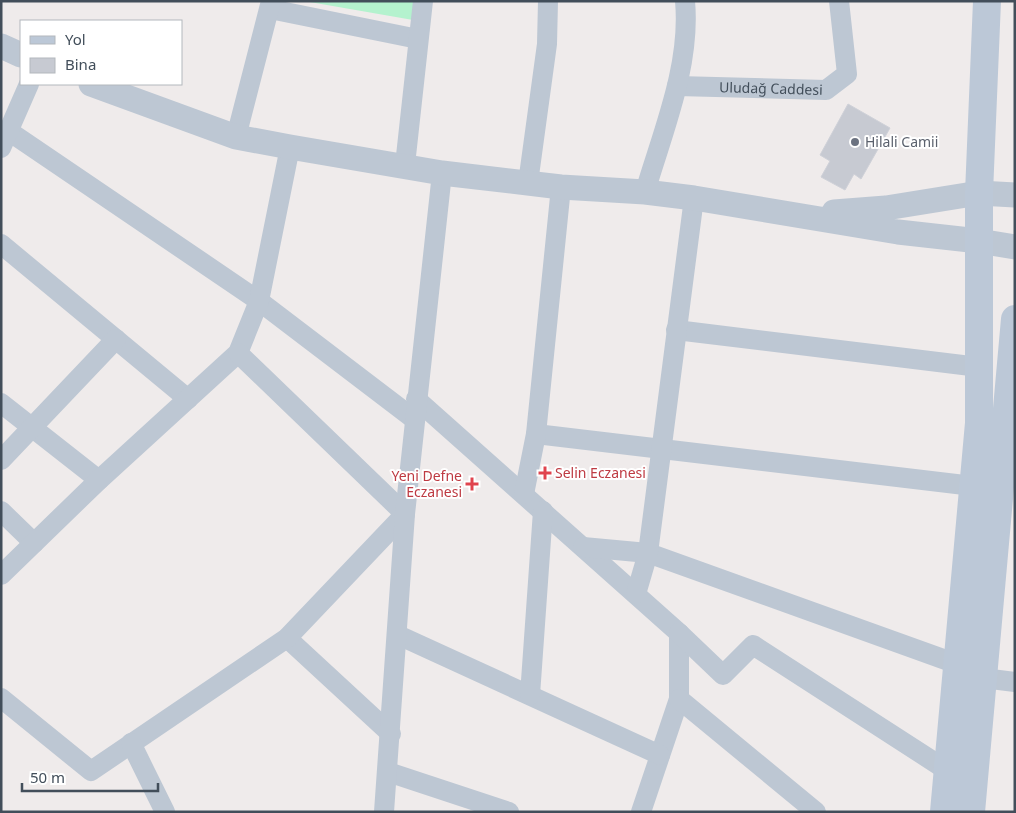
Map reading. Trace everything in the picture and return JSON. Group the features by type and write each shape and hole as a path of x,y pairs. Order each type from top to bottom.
{"main road":[{"path":"944,812 979,423 979,241 987,1"},
{"path":"971,812 983,678 1008,492 1002,457 1015,319"}],"street":[{"path":"405,165 423,1"},
{"path":"528,183 547,44 548,1"},
{"path":"645,192 677,86 687,24 684,1"},
{"name":"Uludağ Caddesi","path":"677,86 826,90 847,74 839,1"},
{"path":"236,137 270,5 418,39"},
{"path":"1,46 20,55"},
{"path":"29,85 6,140 259,301 414,419"},
{"path":"94,85 236,137 290,147 405,165 442,173 562,187 645,192 694,198 898,232 1015,247"},
{"path":"1,575 99,480 238,353 259,301 290,147"},
{"path":"384,812 398,635 405,514 442,173"},
{"path":"524,494 536,434 562,187"},
{"path":"790,214 886,208 980,193 1015,195"},
{"path":"636,594 648,553 660,448 694,198"},
{"path":"1,244 188,399"},
{"path":"676,330 979,367"},
{"path":"1,460 116,339"},
{"path":"238,353 405,514"},
{"path":"416,399 636,594 723,675 753,645 948,771"},
{"path":"1,403 99,480"},
{"path":"536,434 973,486"},
{"path":"1,511 34,543"},
{"path":"530,695 543,511"},
{"path":"1,698 91,771 286,638 405,514"},
{"path":"583,547 648,553 957,664"},
{"path":"641,812 679,699 679,633"},
{"path":"398,635 660,755"},
{"path":"286,638 391,734"},
{"path":"983,678 1015,682"},
{"path":"679,699 816,812"},
{"path":"131,743 164,812"},
{"path":"388,772 509,812"}],"green space":[{"path":"304,1 415,1 413,20"}],"building":[{"name":"Hilali Camii","path":"848,104 890,128 861,179 854,174 845,190 821,177 830,161 820,155"}],"place":[{"name":"Hilali Camii","path":"855,142"},
{"name":"Selin Eczanesi","path":"545,473"},
{"name":"Yeni Defne Eczanesi","path":"472,484"}]}
